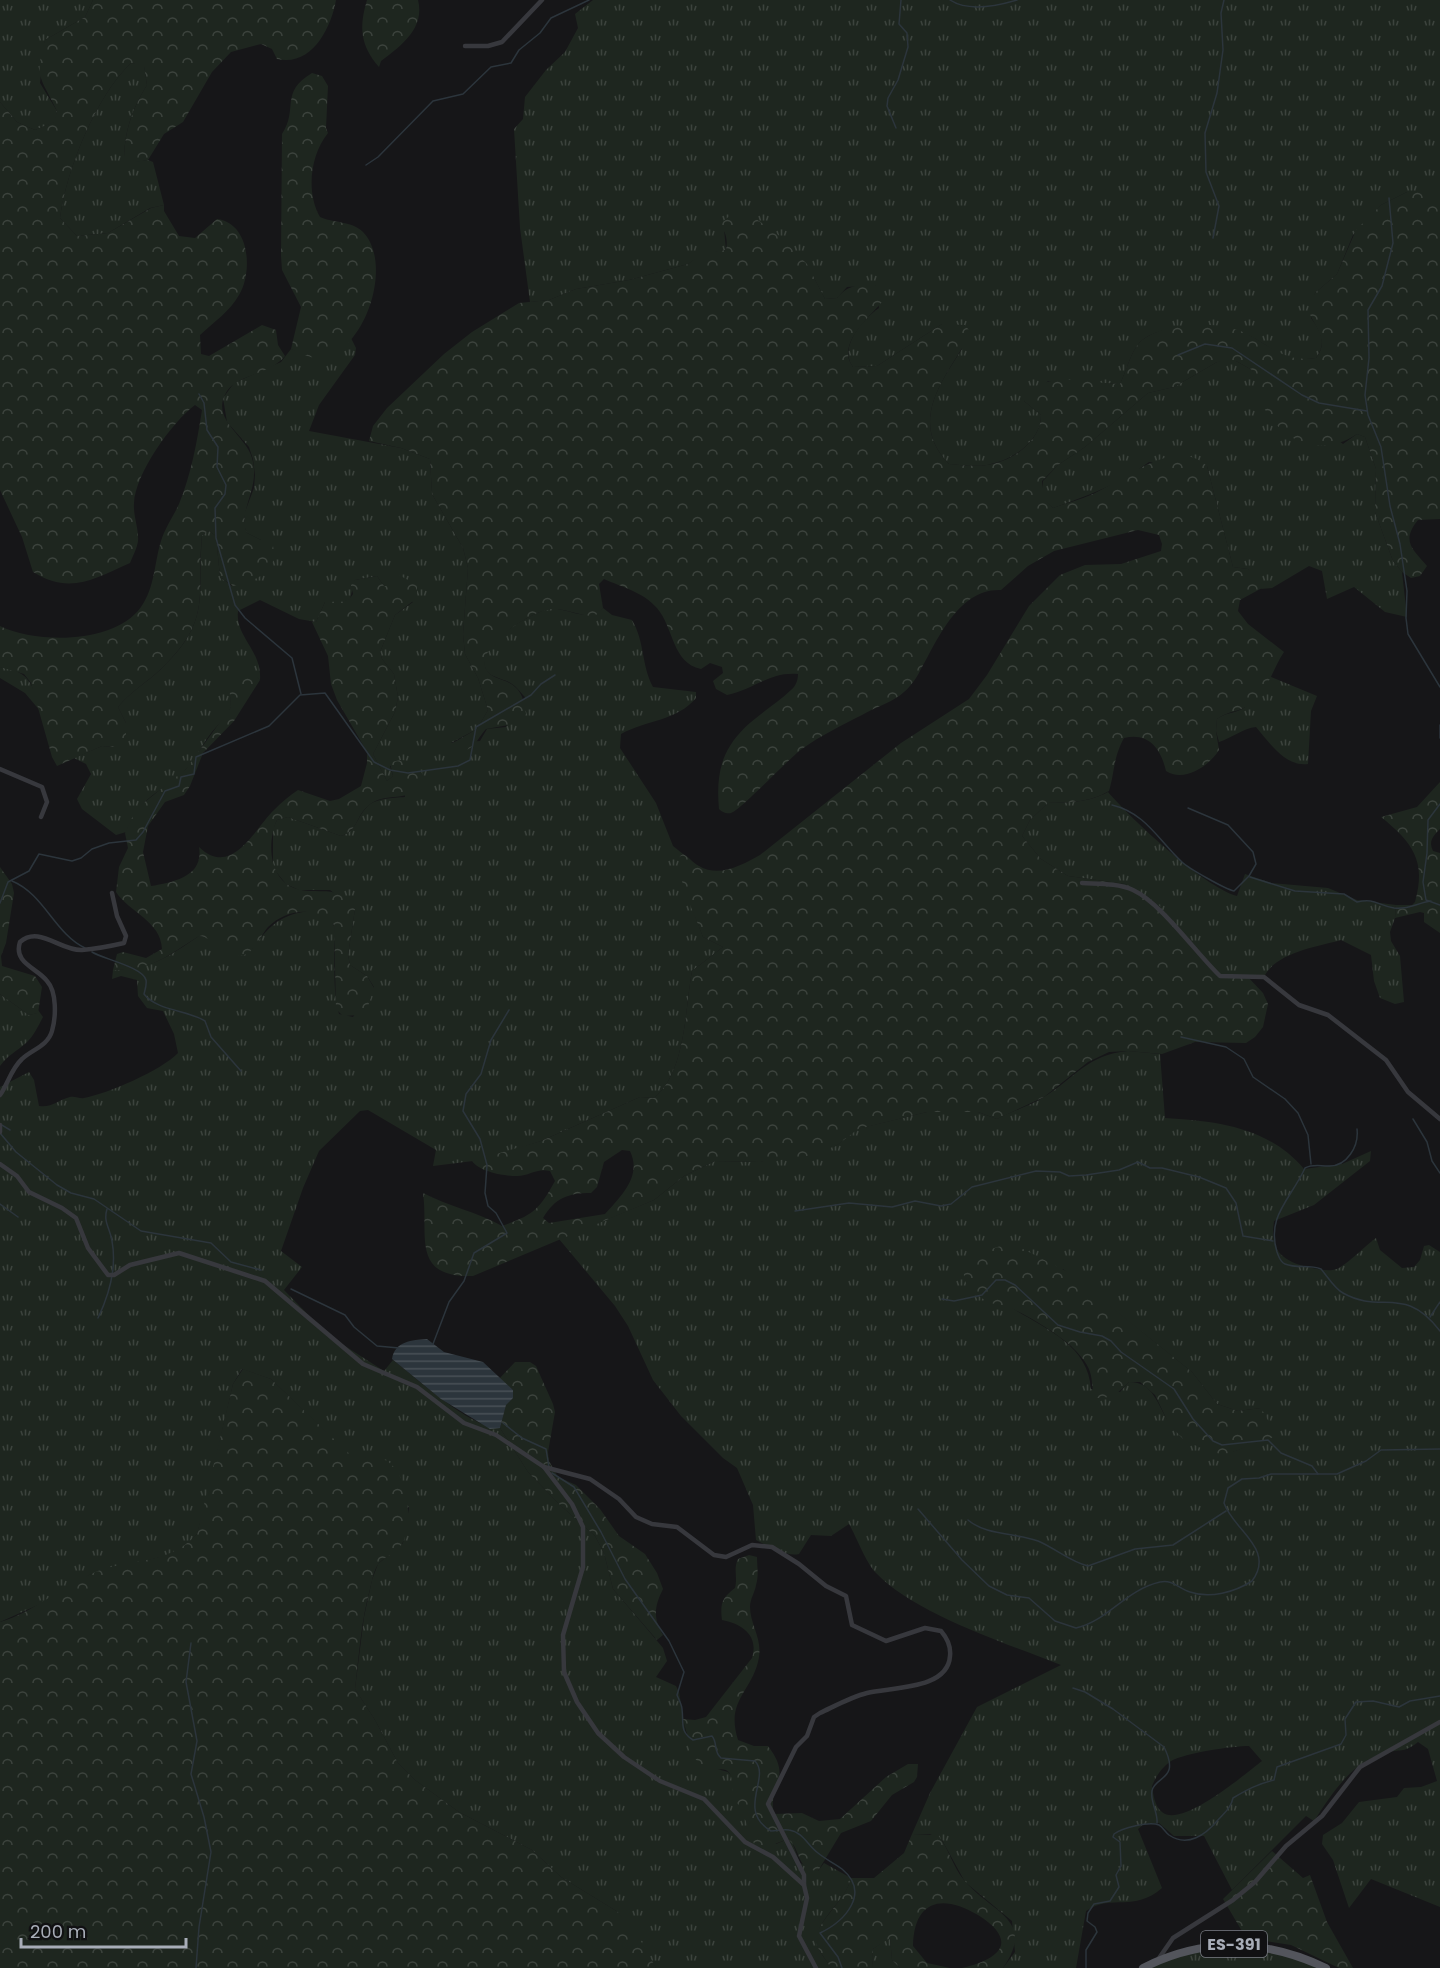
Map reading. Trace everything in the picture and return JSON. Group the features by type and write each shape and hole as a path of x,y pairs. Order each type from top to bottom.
{"main road":[{"name":"ES-391","path":"1143,1968 1157,1961 1205,1947 1243,1944 1291,1953 1326,1968"}],"street":[{"path":"465,46 488,46 502,42 542,0"},
{"path":"0,769 42,787 47,804 41,817"},
{"path":"1082,882 1113,884 1135,891 1156,907 1220,976 1264,977 1300,1006 1328,1016 1386,1059 1408,1092 1440,1119"},
{"path":"0,1095 19,1062 41,1046 52,1031 53,991 45,978 25,963 19,949 20,942 29,935 37,935 70,948 82,950 124,943 126,936 117,916 112,893"},
{"path":"0,1125 0,1132"},
{"path":"0,1164 17,1176 30,1192 62,1208 76,1218 88,1248 108,1275 114,1275 130,1265 179,1253 265,1281 353,1358 368,1367 417,1387 464,1423 496,1435 544,1467 590,1479 619,1499 636,1517 652,1524 677,1527 714,1555 726,1557 752,1545 772,1547 826,1586 846,1596 852,1625 886,1641 925,1628 938,1629 945,1635 950,1654 949,1666 925,1684 863,1694 814,1717 807,1736 796,1747 768,1804 804,1875 807,1898 799,1936 816,1968"},
{"path":"544,1467 572,1504 583,1527 583,1567 563,1635 564,1672 577,1702 598,1733 624,1757 660,1781 704,1799 745,1842 773,1857 804,1885"},
{"path":"1157,1961 1173,1938 1233,1900 1255,1882 1286,1846 1322,1816 1360,1767 1440,1722"}],"green space":[{"path":"0,0 93,0 85,17 45,40 40,83 57,111 55,122 35,130 17,122 0,102"},
{"path":"93,0 336,0 324,34 309,51 289,60 277,59 272,49 261,44 231,52 212,72 183,122 164,134 148,160 124,164 125,142 130,123 147,85 144,66 131,63 106,95 76,157 63,199 60,218 77,236 108,233 151,208 164,205 164,211 179,236 195,238 217,219 228,222 236,229 246,250 246,274 243,285 231,306 200,335 201,354 209,356 262,325 276,330 278,345 285,356 271,367 232,385 223,401 222,410 252,458 254,480 245,516 247,533 273,546 273,563 263,574 249,582 233,586 220,577 216,536 209,531 202,535 199,605 196,620 179,650 118,707 126,723 126,739 113,747 102,746 57,766 52,757 31,683 24,674 0,667 0,626 34,636 75,637 113,628 129,619 141,607 152,583 163,536 187,482 202,410 195,405 176,423 156,450 141,478 134,503 138,541 130,563 82,582 59,583 33,572 22,537 0,490 0,102 17,122 35,130 54,122 57,111 43,84 40,71 45,40 85,17"},
{"path":"367,0 418,0 418,19 415,27 397,49 381,61 379,67 368,51 363,35 362,27"},
{"path":"593,0 1440,0 1440,192 1407,192 1381,205 1353,235 1337,274 1315,293 1311,318 1318,328 1322,342 1316,358 1303,359 1284,356 1253,337 1232,329 1190,326 1161,331 1149,335 1140,342 1131,356 1120,384 1048,381 1024,401 1041,415 1040,425 1030,442 1015,455 987,465 949,464 938,449 932,435 930,420 937,391 962,349 942,324 877,366 853,367 848,351 850,343 860,326 879,308 875,285 847,287 837,298 825,299 813,276 724,229 726,250 703,254 688,264 629,280 576,289 549,300 530,302 520,228 514,129 523,119 525,97 546,70 565,52 578,28 575,14"},
{"path":"131,63 144,65 147,85 130,122 125,142 124,163 148,160 153,162 164,205 150,208 108,233 77,236 60,218 69,179 95,114 118,77"},
{"path":"312,73 322,76 328,86 326,128 328,133 317,152 312,174 316,207 320,217 359,228 372,247 376,266 375,286 360,327 348,343 333,354 317,358 291,349 301,307 282,270 281,256 282,134 287,125 292,94 302,80"},
{"path":"1407,192 1440,192 1440,519 1418,520 1410,534 1411,545 1427,566 1420,576 1411,578 1402,572 1393,561 1375,512 1376,469 1365,437 1357,434 1330,445 1317,445 1304,443 1292,437 1271,419 1263,406 1252,370 1236,361 1217,362 1174,387 1148,393 1085,447 1058,465 1042,481 1042,496 1053,508 1093,494 1150,463 1180,456 1194,458 1207,466 1233,567 1248,569 1264,583 1262,588 1240,600 1238,611 1248,624 1284,652 1266,687 1257,699 1247,707 1217,719 1219,750 1215,756 1203,767 1188,774 1173,774 1166,771 1157,749 1147,740 1124,738 1116,758 1109,791 1087,800 1048,803 1030,820 1022,836 1041,859 1068,876 1126,884 1157,903 1220,975 1246,975 1263,993 1268,1004 1263,1027 1255,1037 1246,1043 1195,1042 1162,1054 1109,1052 1088,1062 1044,1097 997,1119 978,1112 927,1112 858,1129 836,1146 801,1158 760,1162 715,1161 684,1176 654,1200 473,1276 453,1275 439,1270 431,1262 427,1251 423,1193 502,1226 528,1215 539,1205 555,1181 550,1171 522,1176 506,1175 486,1171 472,1161 541,1141 640,1097 654,1098 665,1087 678,1057 692,971 723,947 703,937 680,875 680,856 683,854 699,866 714,871 730,869 760,855 901,743 969,699 987,675 1029,606 1060,575 1085,565 1121,564 1161,551 1162,544 1159,535 1138,530 1054,551 1028,566 1001,590 986,592 973,598 951,619 919,673 901,695 809,744 736,810 726,813 719,809 718,793 719,776 726,753 743,729 793,688 798,674 779,675 727,695 716,689 713,681 723,673 722,667 710,663 701,669 684,660 657,608 632,590 604,579 599,584 603,608 595,616 558,609 544,611 508,630 497,640 485,660 486,669 490,674 514,686 524,701 526,714 519,723 486,729 465,751 459,752 451,744 477,729 488,710 478,678 465,654 463,634 468,568 463,548 432,494 430,459 401,448 369,441 373,426 387,408 444,354 472,332 519,303 549,300 576,289 629,280 688,264 703,253 726,250 726,236 719,224 731,215 749,214 776,233 807,264 825,299 837,298 854,286 864,285 875,285 886,297 852,339 849,358 853,367 877,366 942,324 965,325 971,333 935,397 931,414 931,430 936,447 949,464 987,465 1015,455 1036,434 1041,415 1024,401 1031,391 1041,384 1053,381 1081,380 1120,384 1131,356 1140,342 1162,330 1190,325 1232,328 1285,355 1304,359 1316,358 1322,345 1320,334 1308,310 1315,293 1337,274 1356,230 1381,205","holes":["622,1150 630,1151 634,1169 632,1177 624,1192 605,1214 549,1223 543,1218 557,1201 575,1194 591,1193 597,1187 604,1162"]},
{"path":"351,338 356,348 355,355 319,405 309,431 401,448 430,459 432,494 463,548 468,568 463,634 465,654 478,678 488,710 477,729 451,743 480,741 487,729 506,727 525,697 514,685 493,676 485,667 485,658 489,649 507,630 541,611 550,609 590,615 603,608 612,615 632,620 653,687 696,692 696,698 688,706 671,716 621,734 620,748 656,803 673,846 683,854 680,856 686,892 703,937 723,947 692,971 678,1057 665,1087 654,1098 640,1097 541,1141 481,1160 433,1166 436,1150 368,1110 360,1111 319,1151 303,1188 281,1251 302,1267 284,1290 328,1335 384,1371 393,1360 460,1412 475,1421 500,1428 528,1472 595,1536 604,1553 613,1589 663,1648 667,1661 656,1677 676,1686 686,1735 717,1769 728,1772 733,1778 735,1798 776,1844 788,1839 792,1842 800,1863 818,1871 824,1863 851,1878 848,1887 825,1919 817,1935 818,1946 831,1968 656,1968 618,1912 561,1877 532,1850 459,1812 415,1780 398,1763 355,1689 364,1617 372,1580 378,1564 403,1543 409,1508 376,1458 367,1457 356,1461 271,1379 242,1369 233,1384 197,1534 187,1545 173,1554 91,1574 40,1604 0,1622 0,1087 29,1072 34,1080 39,1106 48,1106 70,1097 84,1098 106,1092 147,1074 170,1060 178,1053 174,1034 163,1011 147,1008 138,996 137,980 121,976 112,979 113,970 150,964 199,936 207,937 230,954 252,949 280,920 303,912 317,912 329,918 334,926 335,990 339,1014 353,1017 374,987 367,976 350,965 348,955 355,909 330,890 299,890 286,884 273,868 273,829 277,820 288,817 341,836 350,831 370,804 384,799 405,797 401,760 390,766 393,776 387,781 373,754 395,712 398,697 394,674 382,659 380,652 395,615 413,602 384,586 377,576 355,580 350,599 343,602 325,602 316,622 299,619 260,600 238,611 240,629 257,660 260,680 254,674 230,690 231,707 194,759 175,779 151,796 138,809 126,832 116,835 82,809 77,799 91,774 86,764 74,758 102,746 113,747 126,723 118,707 177,653 188,637 199,608 202,535 209,531 216,536 220,577 232,586 261,540 247,533 244,525 245,512 254,488 253,459 249,447 227,422 223,398 234,383 281,362 291,349 309,354 330,354"},
{"path":"1236,361 1252,370 1255,376 1343,444 1357,434 1365,437 1376,469 1375,512 1393,561 1402,572 1407,617 1385,612 1354,587 1327,599 1322,571 1309,566 1272,588 1260,589 1262,588 1248,569 1233,567 1207,466 1149,462 1115,483 1053,508 1041,496 1043,481 1058,465 1085,447 1148,393 1174,387 1217,362"},
{"path":"399,575 417,585 417,598 395,615 380,652 382,659 394,674 398,697 395,712 373,754 387,781 393,776 390,763 402,760 417,767 426,782 412,793 375,801 364,810 354,827 341,836 288,817 277,820 271,851 276,872 290,886 301,890 336,893 355,909 348,955 350,965 367,976 374,988 367,1009 360,1015 343,1016 336,1009 334,925 319,914 310,912 292,913 275,921 251,950 244,955 231,955 205,937 199,936 149,965 113,970 117,954 123,952 146,958 162,949 156,931 116,892 119,867 128,848 125,833 136,809 186,769 231,707 229,684 240,673 255,674 260,680 234,721 203,753 184,795 165,802 148,826 143,852 151,886 186,876 197,865 199,847 211,855 222,857 232,854 251,838 277,807 298,790 330,801 339,799 361,786 367,763 367,752 337,700 331,684 328,656 312,622 316,622 325,602 348,600 353,594 351,585 355,580 377,576 384,586 388,586 394,577"},
{"path":"0,667 18,672 29,681 41,712 25,693 0,678"},
{"path":"1269,676 1317,696 1311,711 1308,764 1292,762 1285,758 1256,727 1219,742 1216,731 1217,719 1250,704 1261,691"},
{"path":"1440,782 1440,829 1433,836 1431,844 1433,851 1440,853 1440,933 1424,922 1424,913 1395,918 1396,905 1412,905 1415,902 1418,888 1418,864 1409,844 1381,817 1417,807"},
{"path":"1108,792 1169,851 1206,880 1237,896 1245,874 1271,883 1328,888 1357,900 1396,905 1395,918 1390,932 1391,941 1400,956 1404,1002 1395,1004 1380,998 1374,981 1371,955 1341,940 1287,956 1270,969 1264,977 1220,975 1126,884 1068,876 1041,859 1022,836 1030,820 1048,803 1086,800"},
{"path":"0,867 12,884 14,893 6,943 1,956 2,966 35,976 42,987 38,1013 29,1015 0,994"},
{"path":"0,994 29,1015 37,1013 38,1010 43,1017 29,1040 0,1066"},
{"path":"1128,1051 1160,1054 1165,1118 1222,1124 1258,1135 1290,1155 1304,1169 1342,1164 1371,1151 1370,1161 1314,1205 1274,1221 1273,1232 1276,1248 1286,1259 1315,1269 1336,1269 1376,1238 1380,1250 1402,1268 1414,1267 1420,1260 1424,1246 1429,1245 1440,1252 1440,1907 1371,1879 1349,1908 1333,1860 1322,1844 1323,1835 1342,1823 1359,1802 1397,1797 1404,1788 1421,1787 1437,1781 1428,1749 1418,1742 1406,1749 1375,1756 1364,1762 1336,1789 1314,1821 1306,1816 1232,1890 1204,1836 1174,1836 1159,1823 1144,1824 1138,1829 1162,1888 1142,1900 1105,1903 1086,1911 1076,1968 1003,1968 1015,1952 1012,1921 965,1882 942,1840 930,1834 912,1834 930,1793 977,1707 1061,1665 963,1626 914,1602 893,1588 872,1569 849,1524 831,1536 811,1535 799,1554 794,1555 771,1548 756,1540 753,1505 737,1468 723,1458 681,1416 653,1380 628,1326 615,1306 559,1239 654,1200 684,1176 715,1161 760,1162 836,1146 857,1129 927,1112 978,1112 997,1119 1039,1100 1092,1062 1114,1053","holes":["1063,1269 1192,1372 1217,1404 1238,1411 1261,1408 1257,1442 1230,1452 1204,1448 1188,1440 1174,1428 1154,1396 1144,1386 1129,1382 1120,1392 1091,1389 1088,1374 1074,1350 1051,1331 1012,1308","1249,1746 1262,1761 1213,1798 1198,1807 1171,1815 1162,1812 1158,1807 1152,1786 1160,1772 1171,1761 1209,1750"]},
{"path":"1005,1245 1023,1249 1068,1272 1192,1372 1217,1404 1238,1411 1261,1408 1277,1436 1230,1453 1220,1454 1184,1440 1169,1424 1155,1395 1140,1382 1129,1382 1114,1394 1096,1398 1089,1368 1071,1346 1028,1317 1010,1308 987,1301 966,1283 964,1275 966,1267 972,1260"},
{"path":"515,1362 530,1362 536,1366 553,1404 555,1412 548,1452 549,1461 558,1477 576,1485 600,1509 619,1536 645,1554 657,1573 663,1589 656,1607 656,1618 663,1635 657,1640 613,1589 604,1553 595,1536 528,1472 500,1428 506,1404 513,1398 513,1390 499,1379"},
{"path":"243,1369 271,1379 356,1460 372,1456 385,1460 395,1469 402,1482 407,1497 407,1528 401,1545 379,1563 374,1572 364,1613 355,1689 398,1763 415,1780 459,1812 532,1850 561,1877 618,1912 638,1936 656,1968 0,1968 0,1622 24,1612 91,1574 119,1565 160,1557 173,1552 197,1534 233,1384"},
{"path":"749,1555 757,1557 757,1578 750,1607 759,1644 759,1657 756,1669 737,1705 735,1726 738,1740 754,1746 768,1746 775,1757 779,1775 774,1796 774,1814 802,1813 819,1821 840,1819 886,1777 908,1764 918,1764 917,1777 914,1782 892,1795 871,1821 841,1833 818,1871 811,1870 802,1863 788,1839 764,1848 754,1844 733,1794 729,1772 718,1769 709,1772 689,1753 689,1742 683,1719 695,1720 706,1717 752,1658 753,1643 748,1632 722,1620 721,1614 723,1601 735,1588 738,1559"},
{"path":"912,1834 938,1835 964,1880 997,1909 1013,1927 1015,1938 1012,1952 1003,1968 962,1968 987,1960 1000,1948 1001,1941 991,1924 978,1915 953,1904 942,1903 925,1910 919,1918 913,1946 927,1963 950,1968 900,1968 892,1960 890,1938 873,1949 872,1968 831,1968 816,1943 819,1928 843,1895 851,1878 874,1878 904,1853"},
{"path":"1272,1851 1303,1878 1310,1875 1327,1922 1353,1968 1339,1968 1291,1945 1246,1938 1223,1899"},
{"path":"890,1937 892,1960 900,1968 872,1968 873,1949"},
{"path":"1261,1947 1321,1968 1149,1968 1196,1949"}],"shaded area":[{"path":"427,1339 444,1352 483,1362 513,1390 513,1398 506,1405 500,1428 490,1429 441,1399 392,1359 400,1345"}],"waterway":[{"path":"366,165 378,157 433,101 463,94 491,67 511,63 519,50 540,33 551,18 589,0"},
{"path":"896,128 887,106 908,47 907,33 899,24 901,0"},
{"path":"950,0 957,4 974,7 992,6 1017,0"},
{"path":"1213,238 1219,206 1206,172 1205,133 1217,93 1223,50 1221,13 1224,0"},
{"path":"1389,198 1393,243 1382,286 1368,310 1369,358 1365,395 1368,415 1381,447 1390,506 1400,544 1407,591 1408,634 1440,687"},
{"path":"1178,355 1205,344 1232,348 1302,395 1319,403 1367,411"},
{"path":"199,394 204,403 207,430 218,447 217,467 226,485 225,494 215,508 216,538 235,605 245,618 292,658 301,694"},
{"path":"0,903 8,882 29,871 39,854 72,861 81,858 92,849 109,843 136,840 143,832 165,791 179,786 181,777 194,774 196,757 269,726 300,695 325,693 374,762 390,770 408,773 458,766 470,760 476,727 531,695 541,684 555,675"},
{"path":"1440,725 1440,738"},
{"path":"1440,804 1428,820 1423,882 1426,900 1440,905"},
{"path":"1112,805 1134,814 1143,821 1186,865 1215,883 1234,891 1249,876 1256,864 1253,852 1228,825 1188,808"},
{"path":"1250,877 1295,891 1344,894 1357,902 1372,901 1394,908 1431,901"},
{"path":"12,881 33,895 65,933 85,948"},
{"path":"92,952 130,967 143,975 146,980 144,994 150,1000 205,1021 211,1037 241,1071"},
{"path":"433,1344 449,1302 464,1281 474,1253 507,1233 496,1213 488,1206 485,1193 487,1165 480,1139 463,1111 466,1094 481,1074 491,1040 509,1010"},
{"path":"1181,1037 1226,1047 1244,1059 1253,1077 1285,1099 1298,1113 1308,1135 1311,1164"},
{"path":"1413,1119 1427,1142 1432,1161 1440,1173"},
{"path":"0,1124 10,1130"},
{"path":"1357,1129 1354,1148 1341,1163 1305,1168 1277,1218 1274,1239 1279,1257 1283,1263 1321,1269 1340,1291 1357,1299 1404,1304 1415,1308 1440,1331"},
{"path":"0,1133 16,1152 57,1185 71,1193 94,1199 141,1231 211,1243 231,1262 261,1270"},
{"path":"795,1211 849,1203 892,1207 915,1201 941,1206 951,1204 972,1187 1036,1171 1060,1172 1069,1176 1086,1175 1119,1170 1138,1162 1150,1168 1162,1168 1199,1177 1226,1188 1236,1203 1243,1236 1273,1241"},
{"path":"0,1204 18,1217"},
{"path":"98,1318 109,1290 114,1261 111,1236 106,1221 107,1209"},
{"path":"942,1299 954,1301 982,1295 996,1280 1005,1280 1015,1285 1058,1325 1102,1336 1174,1389 1193,1419 1213,1441 1222,1445 1268,1440 1281,1453 1312,1466 1318,1474"},
{"path":"291,1289 345,1315 354,1327 377,1346 399,1348"},
{"path":"1430,1317 1440,1302"},
{"path":"503,1423 522,1438 546,1449 549,1467"},
{"path":"918,1509 962,1560 989,1586 1007,1595 1029,1598 1055,1621 1076,1628 1098,1619 1137,1592 1160,1582 1169,1582 1186,1591 1206,1595 1230,1591 1252,1581 1258,1570 1259,1559 1256,1549 1224,1503 1228,1488 1242,1479 1259,1478 1271,1474 1337,1474 1366,1461 1381,1450 1440,1449"},
{"path":"552,1473 574,1487 625,1579 669,1641 684,1672 677,1695 682,1706 683,1726 686,1733 693,1740 712,1736 717,1753 721,1758 755,1761 759,1768 755,1804 756,1814 761,1823 771,1831 787,1830 798,1833 814,1850 842,1869 850,1878 854,1887 851,1906 838,1921 820,1933 838,1957 842,1968"},
{"path":"968,1520 992,1531 1038,1541 1088,1566 1135,1549 1173,1545 1226,1511"},
{"path":"191,1643 186,1682 197,1741 191,1774 204,1817 211,1852 199,1927 196,1968"},
{"path":"1073,1688 1085,1692 1113,1709 1164,1747 1170,1766 1168,1772 1152,1791 1157,1823"},
{"path":"1086,1968 1086,1950 1097,1932 1095,1927 1087,1921 1088,1913 1094,1904 1110,1901 1119,1887 1116,1875 1121,1866 1120,1842 1113,1837 1114,1834 1136,1826 1155,1824 1176,1839 1196,1838 1213,1826 1229,1808 1233,1798 1253,1787 1274,1780 1277,1767 1341,1744 1346,1735 1345,1719 1356,1702 1373,1701 1399,1707 1410,1701 1440,1696"}]}
